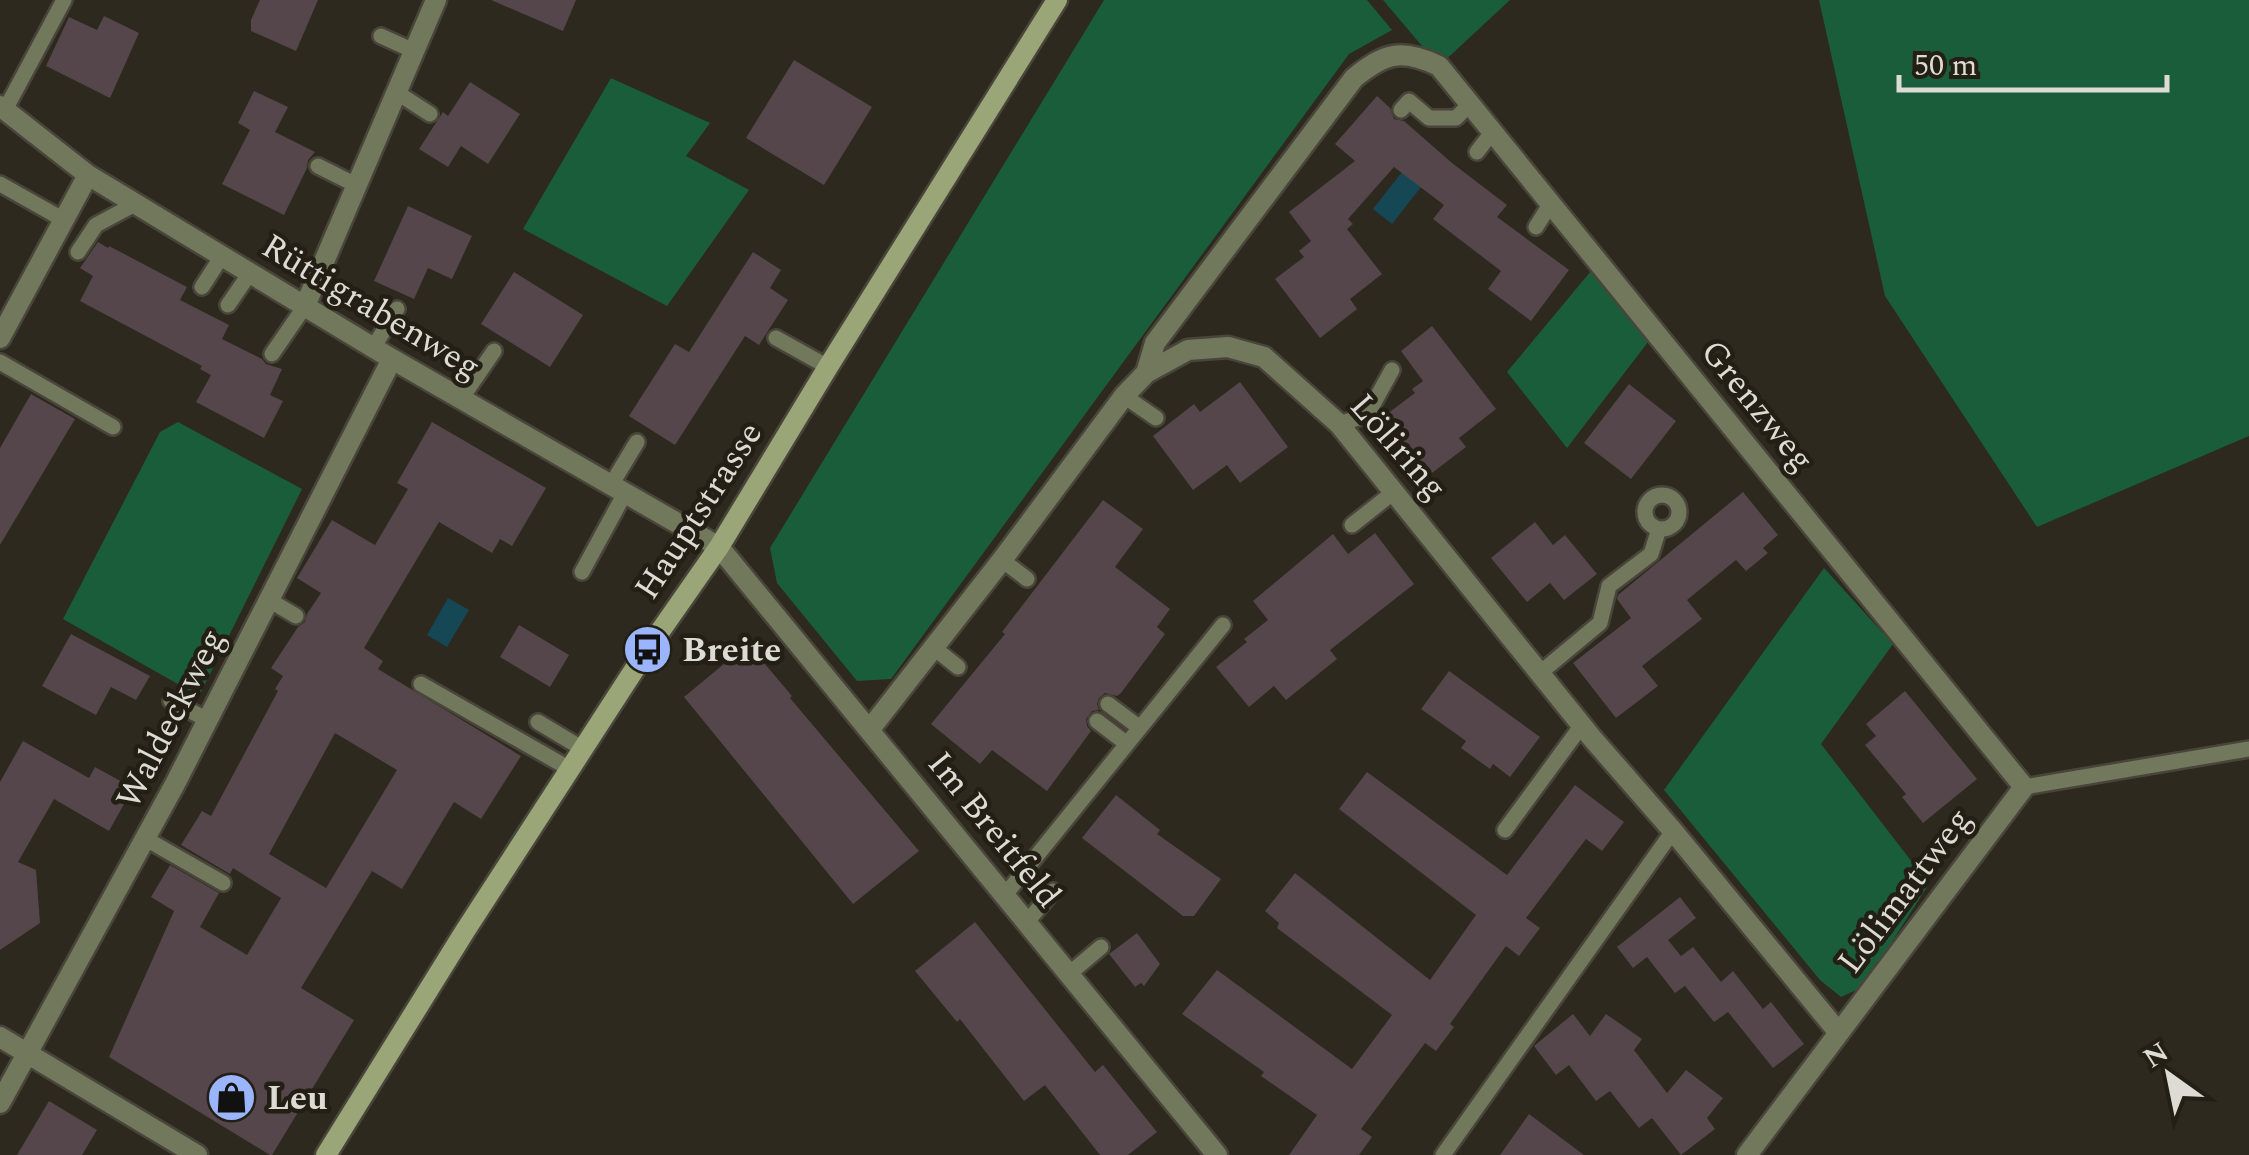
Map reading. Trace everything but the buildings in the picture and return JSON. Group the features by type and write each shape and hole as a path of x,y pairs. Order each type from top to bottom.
{"main road":[{"name":"Hauptstrasse","path":"326,1155 464,931 719,547 1058,0"}],"street":[{"path":"305,306 436,0"},
{"name":"Grenzweg","path":"1146,373 1155,343 1354,78 1376,60 1396,55 1420,57 1439,66 1470,103 2024,788"},
{"name":"Rüttigrabenweg","path":"2,108 88,175 135,204 382,354 719,547"},
{"path":"0,338 88,175"},
{"name":"Löliring","path":"870,730 1124,396 1146,373 1188,350 1228,347 1264,357 1339,424 1839,1033"},
{"name":"Waldeckweg","path":"0,1103 208,720 269,600 382,354"},
{"name":"Im Breitfeld","path":"719,547 1217,1155"},
{"name":"Lölimattweg","path":"1747,1155 2024,788"},
{"path":"0,1037 193,1154"}],"lane":[{"path":"2,108 55,8 64,0"},
{"path":"381,36 414,50"},
{"path":"396,92 430,114"},
{"path":"1401,110 1409,101 1429,118 1456,118 1470,103"},
{"path":"1477,152 1493,131"},
{"path":"318,166 356,185"},
{"path":"0,184 64,220"},
{"path":"1536,227 1551,203"},
{"path":"78,252 96,225 135,204"},
{"path":"202,287 222,256"},
{"path":"228,306 250,273"},
{"path":"272,354 305,306"},
{"path":"382,354 397,309"},
{"path":"776,338 828,367"},
{"path":"461,399 494,351"},
{"path":"0,362 113,427"},
{"path":"1339,424 1367,414 1392,370"},
{"path":"1124,396 1156,418"},
{"path":"582,572 637,442"},
{"path":"1352,525 1395,491"},
{"path":"1540,673 1600,622 1608,586 1650,554 1659,529"},
{"path":"1002,560 1027,579"},
{"path":"269,600 296,616"},
{"path":"1005,895 1223,625"},
{"path":"934,648 958,667"},
{"path":"422,684 570,769"},
{"path":"170,702 208,720"},
{"path":"1108,704 1140,728"},
{"path":"1097,721 1127,744"},
{"path":"538,722 583,749"},
{"path":"1505,830 1582,724"},
{"path":"2024,788 2249,748"},
{"path":"1443,1155 1673,831"},
{"path":"146,838 223,884"},
{"path":"1027,922 1053,891"},
{"path":"1069,974 1101,947"}],"green space":[{"path":"1104,0 1367,0 1392,30 1349,54 891,679 857,681 777,583 770,548"},
{"path":"1383,0 1510,0 1439,66"},
{"path":"1819,0 2249,0 2249,436 2037,527 1885,296"},
{"path":"611,78 710,123 686,156 749,190 667,306 523,229"},
{"path":"1591,271 1648,342 1567,448 1507,372"},
{"path":"178,422 302,489 199,696 63,619 160,432"},
{"path":"1824,568 1893,644 1821,744 1929,884 1863,987 1841,997 1820,980 1664,790"}],"water":[{"path":"1417,153 1436,168 1392,224 1373,209"},
{"path":"448,598 469,610 447,647 427,635"}],"place":[{"name":"Breite","path":"647,650"},
{"name":"Leu","path":"232,1098"}]}
